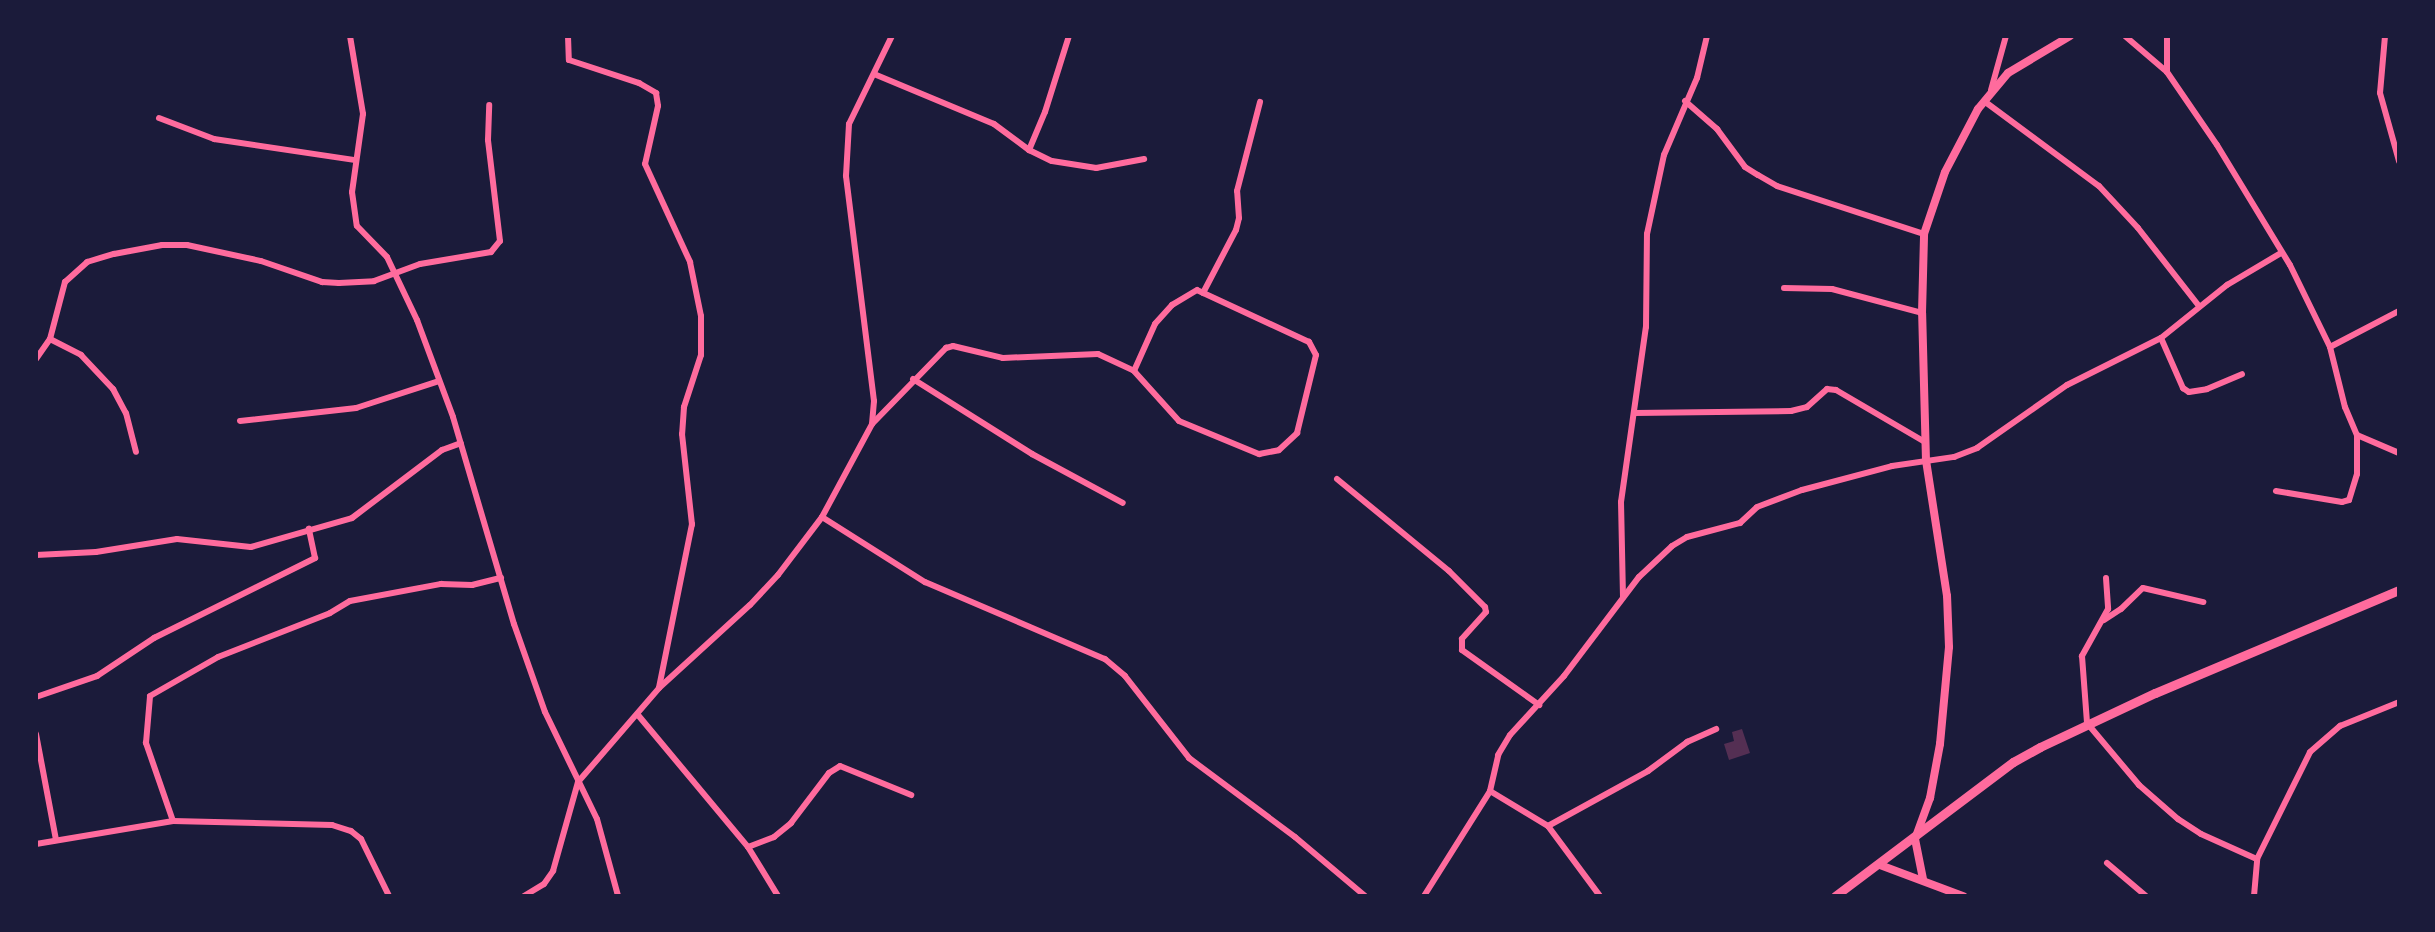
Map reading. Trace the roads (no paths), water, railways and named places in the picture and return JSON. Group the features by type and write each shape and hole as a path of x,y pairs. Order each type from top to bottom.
{"main road":[{"path":"1835,896 1915,839 2013,762 2087,723 2399,590"}],"street":[{"path":"350,36 363,114 352,192 357,226 387,257 395,272 439,381 545,712 597,819 618,896"},
{"path":"568,36 569,60 639,83 656,93 658,106 645,164 690,262 701,316 701,355 684,407 682,434 692,524 659,688"},
{"path":"872,424 874,401 846,176 849,124 892,36"},
{"path":"1029,150 1045,112 1069,36"},
{"path":"1623,597 1621,502 1650,282 1644,254 1664,155 1697,78 1707,36"},
{"path":"1987,97 2006,36"},
{"path":"1923,879 1915,839 1930,798 1940,744 1949,647 1947,596 1926,461 1922,313 1924,234 1945,172 1987,97 2008,73 2070,36"},
{"path":"2125,36 2167,72 2217,145 2281,253 2330,347 2345,407 2357,435 2357,474 2346,502 2276,491"},
{"path":"2167,36 2167,72"},
{"path":"2385,36 2380,93 2399,161"},
{"path":"874,74 994,124 1029,150 1078,167 1096,168 1144,159"},
{"path":"1987,97 2099,186 2138,228 2199,306"},
{"path":"1685,101 1717,129 1745,167 1768,181 1924,234"},
{"path":"1203,293 1236,230 1239,218 1237,191 1260,102"},
{"path":"36,359 50,339 59,295 76,270 97,258 177,244 261,261 322,282 374,281 395,272 498,249 489,105"},
{"path":"159,118 214,139 355,160"},
{"path":"1424,896 1490,791 1498,755 1510,735 1539,705 1658,556 1687,537 1740,523 1757,507 1802,490 1977,448 2067,385 2161,338 2199,306 2281,253"},
{"path":"1784,288 1832,289 1922,313"},
{"path":"524,896 544,884 553,871 578,782 659,688 750,605 822,517 872,424 939,351 953,346 1003,358 1098,354 1134,371 1167,410 1195,428 1259,454 1279,450 1297,433 1315,347 1203,293 1188,293 1155,324 1134,371"},
{"path":"2330,347 2399,311"},
{"path":"2161,338 2183,388 2189,392 2207,389 2242,374"},
{"path":"50,339 81,355 113,389 126,413 136,452"},
{"path":"913,379 1032,454 1123,503"},
{"path":"240,421 356,408 439,381"},
{"path":"1634,413 1791,411 1807,407 1827,389 1836,390 1925,442"},
{"path":"2357,435 2397,450"},
{"path":"36,555 96,552 177,539 251,547 352,518 442,450 461,443"},
{"path":"1337,479 1449,571 1485,607 1486,612 1462,639 1462,650 1539,705"},
{"path":"822,517 925,582 1105,659 1125,676 1189,758 1295,837 1365,896"},
{"path":"36,697 97,676 154,638 315,558 309,529"},
{"path":"173,821 146,743 150,696 218,657 330,613 350,601 441,584 472,585 501,578"},
{"path":"2106,578 2108,609 2082,656 2087,723 2139,785 2178,819 2201,834 2257,859"},
{"path":"2104,620 2143,588 2203,602"},
{"path":"2254,896 2257,859 2310,752 2340,726 2399,702"},
{"path":"638,715 748,847 778,896"},
{"path":"1548,826 1640,775 1687,742 1716,729"},
{"path":"36,734 56,840"},
{"path":"748,847 774,837 791,823 829,773 840,766 911,795"},
{"path":"1490,791 1548,826 1600,896"},
{"path":"36,844 173,821 332,825 351,831 372,856 389,896"},
{"path":"2107,863 2146,896"},
{"path":"1880,865 1963,896"}]}
